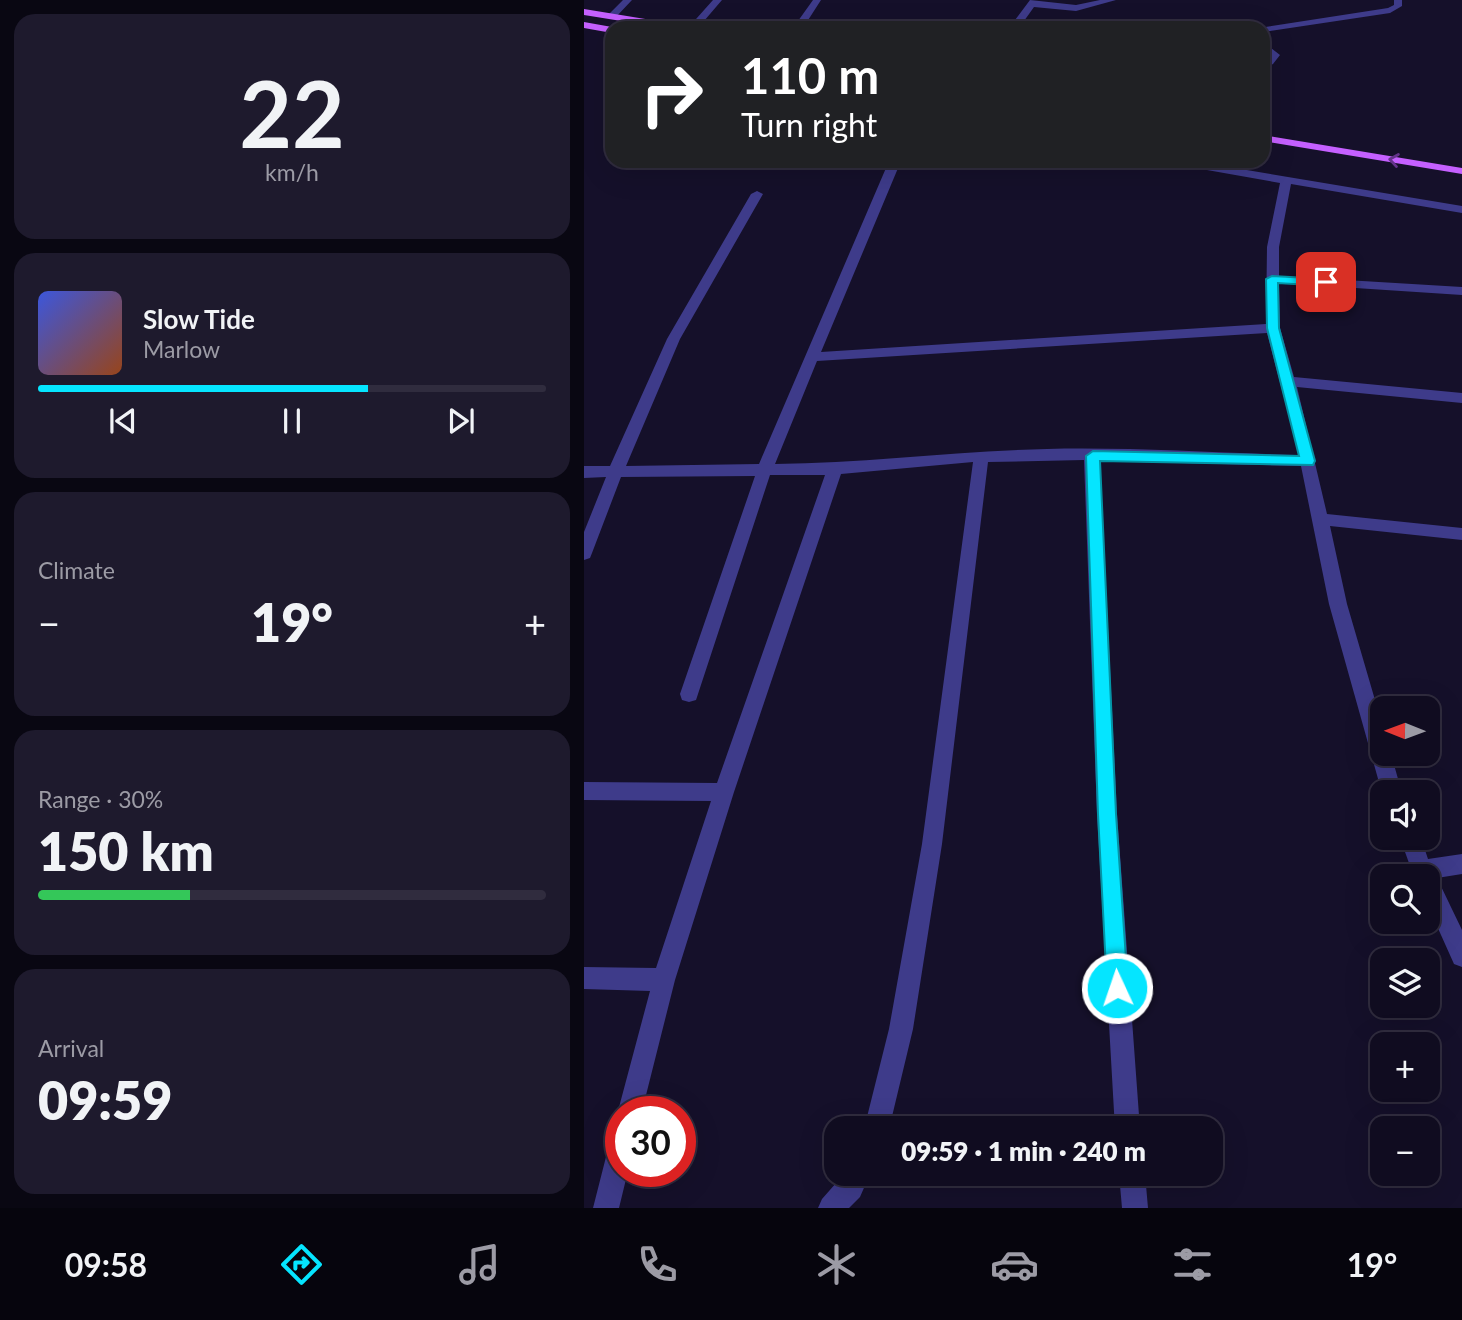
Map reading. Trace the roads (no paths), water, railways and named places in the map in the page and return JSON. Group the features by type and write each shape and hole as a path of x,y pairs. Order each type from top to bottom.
{"main road":[{"path":"584,12 641,21"},
{"path":"584,25 605,29"},
{"path":"1270,128 1461,160"},
{"path":"1270,139 1461,171"}],"street":[{"path":"612,16 628,0"},
{"path":"699,21 718,0"},
{"path":"803,21 817,0"},
{"path":"1019,21 1033,2 1076,8 1112,0"},
{"path":"1270,28 1390,10 1398,6 1398,0"},
{"path":"689,694 764,471 892,168"},
{"path":"1217,168 1461,210"},
{"path":"1286,179 1273,247 1273,328 1308,461 1338,604 1388,780"},
{"path":"584,553 615,472 664,359 757,194"},
{"path":"1272,279 1461,291"},
{"path":"813,357 1273,328"},
{"path":"1288,381 1461,398"},
{"path":"584,472 835,469 941,458 981,457 1093,456 1308,461"},
{"path":"1093,456 1107,814 1127,1116"},
{"path":"879,1116 901,1029 932,844 981,457"},
{"path":"634,1096 664,980 724,792 835,469"},
{"path":"1320,519 1461,534"},
{"path":"584,791 724,792"},
{"path":"1440,872 1461,864"},
{"path":"1440,910 1461,957"},
{"path":"584,978 664,980"},
{"path":"831,1208 852,1186"},
{"path":"1133,1186 1135,1208"},
{"path":"606,1208 611,1187"}]}
